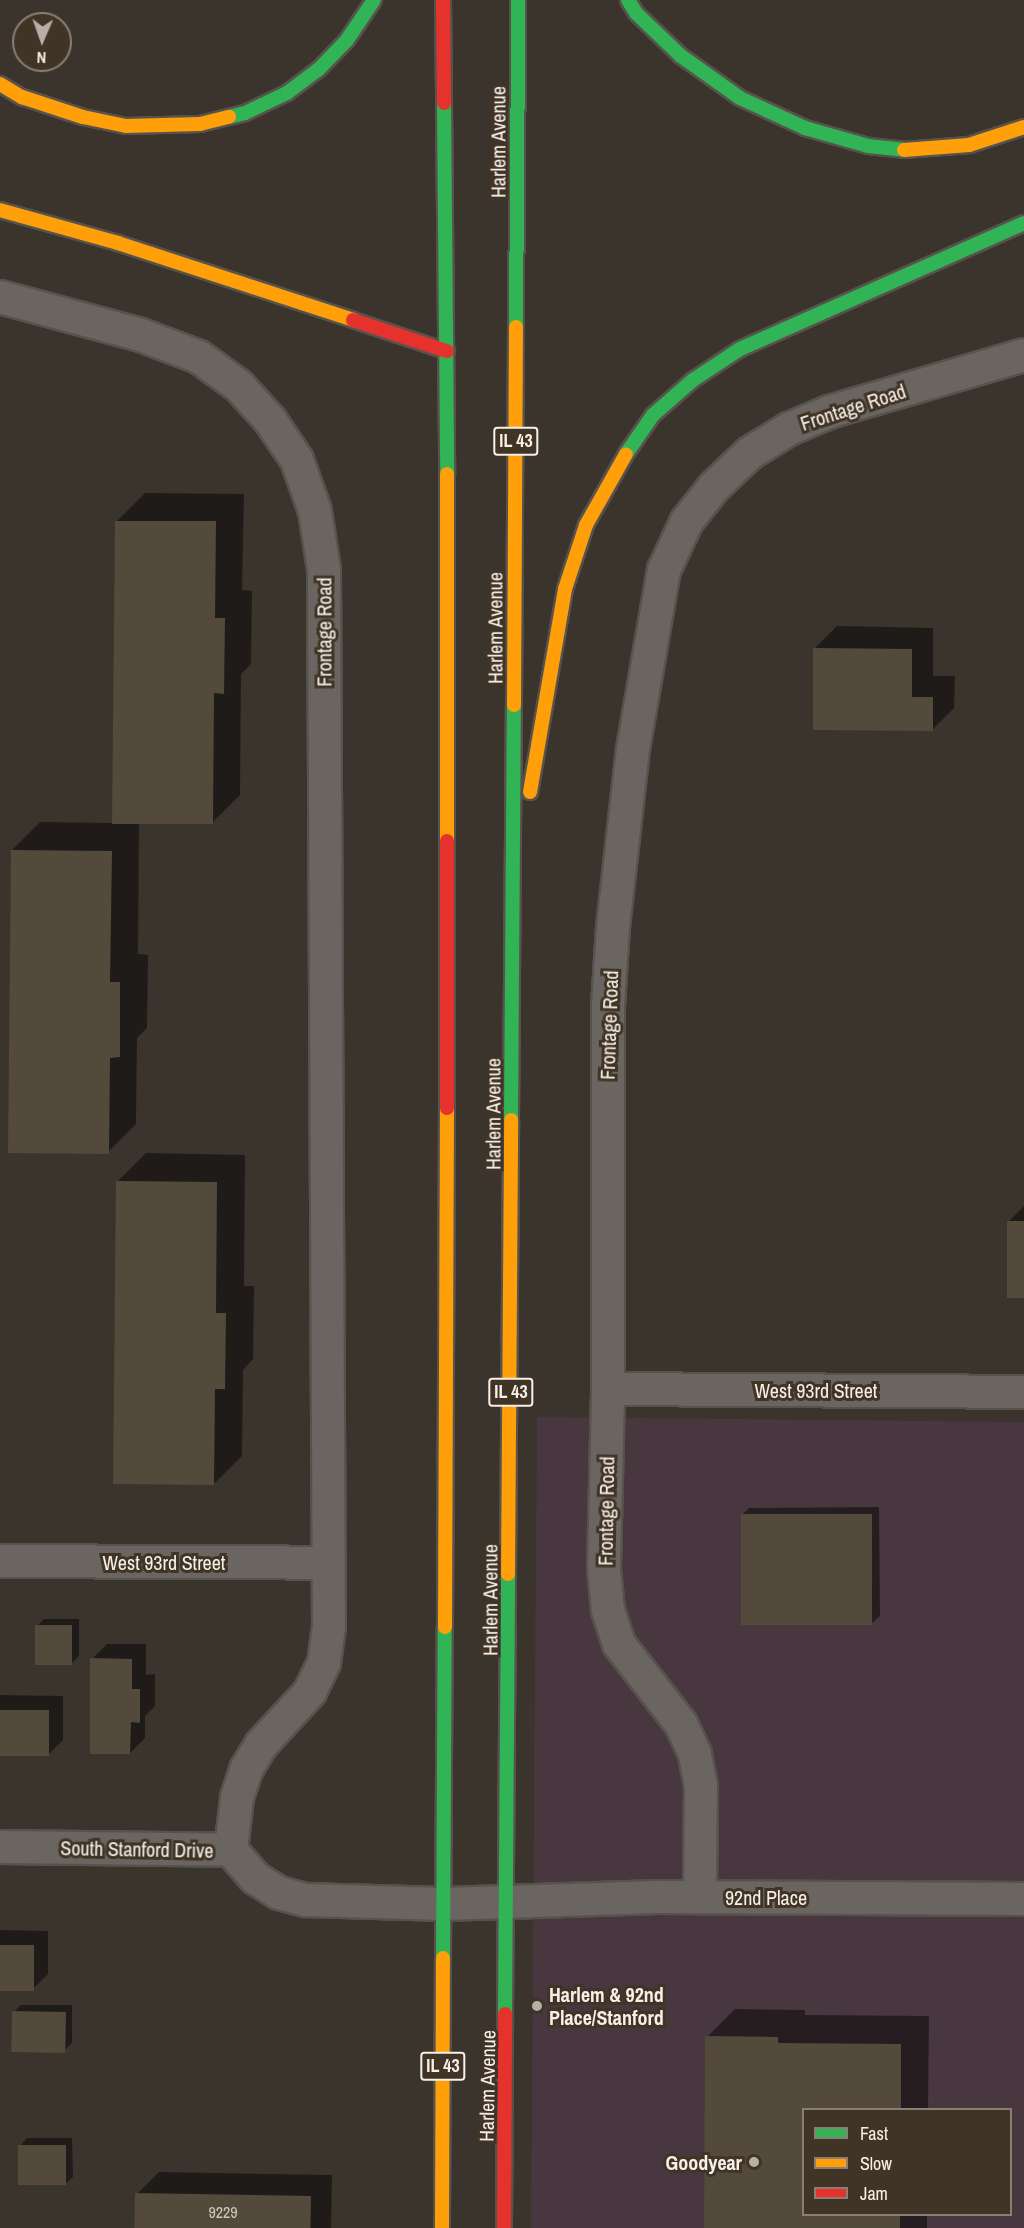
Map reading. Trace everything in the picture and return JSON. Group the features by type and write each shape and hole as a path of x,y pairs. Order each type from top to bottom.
{"main road":[{"path":"0,84 22,97 84,117 126,126 200,124 245,113 287,93 318,70 347,40 374,0"},
{"name":"IL 43","path":"442,2228 447,351 443,0"},
{"name":"Harlem Avenue","path":"504,2228 518,0"},
{"path":"628,0 636,13 681,56 740,98 805,128 868,146 915,151 969,145 1024,127"},
{"path":"0,210 118,243 447,351"},
{"path":"514,882 565,589 586,525 616,467 653,415 693,381 740,349 1024,223"}],"street":[{"name":"Frontage Road","path":"0,297 141,335 199,357 238,386 270,420 297,460 315,511 324,570 329,1627 324,1663 310,1692 261,1745 246,1770 237,1798 231,1850"},
{"name":"Frontage Road","path":"700,1896 701,1786 695,1754 681,1724 619,1644 608,1610 604,1569 608,1389 608,1029 613,927 633,749 664,570 687,521 714,487 750,453 789,429 829,411 1024,355"},
{"name":"West 93rd Street","path":"608,1389 1024,1392"},
{"name":"West 93rd Street","path":"0,1561 328,1563"},
{"name":"South Stanford Drive","path":"0,1847 231,1850 255,1878 279,1893 306,1900 444,1904 507,1901"},
{"name":"92nd Place","path":"507,1901 700,1896 1024,1899"}],"shaded area":[{"path":"537,1417 1024,1422 1024,2228 531,2228"}],"building":[{"path":"115,521 216,521 215,618 225,618 224,694 214,693 213,824 112,824"},
{"path":"813,648 912,649 912,697 933,697 933,731 813,730"},
{"path":"11,850 112,851 110,982 120,982 120,1057 110,1058 109,1154 8,1153"},
{"path":"116,1181 217,1182 216,1313 226,1313 225,1389 215,1389 214,1485 113,1484"},
{"path":"1007,1221 1024,1221 1024,1298 1007,1298"},
{"path":"741,1514 872,1514 872,1625 741,1625"},
{"path":"35,1625 72,1625 72,1665 35,1665"},
{"path":"90,1658 132,1659 132,1689 140,1689 140,1723 131,1722 130,1754 90,1754"},
{"path":"0,1710 49,1710 49,1756 0,1756"},
{"path":"0,1945 34,1945 34,1991 0,1991"},
{"path":"12,2011 66,2012 65,2053 11,2052"},
{"name":"Goodyear","path":"705,2036 778,2037 778,2043 901,2044 901,2108 802,2108 802,2216 900,2216 900,2228 704,2228"},
{"path":"18,2145 66,2145 66,2185 18,2185"},
{"path":"135,2193 311,2196 310,2228 134,2228"}],"traffic: fast":[{"path":"229,117 245,113 287,93 318,70 347,40 374,0"},
{"path":"516,327 518,0"},
{"path":"628,0 636,13 681,56 740,98 805,128 868,146 904,150"},
{"path":"444,103 447,474"},
{"path":"626,454 653,415 693,380 740,349 1024,223"},
{"path":"511,1120 514,705"},
{"path":"505,2014 508,1574"},
{"path":"443,1958 445,1627"}],"traffic: slow":[{"path":"0,84 22,97 83,117 126,126 200,124 229,117"},
{"path":"904,150 969,145 1024,127"},
{"path":"0,210 118,243 353,320"},
{"path":"514,705 516,327"},
{"path":"530,792 565,589 586,525 626,454"},
{"path":"447,474 447,841"},
{"path":"445,1627 447,1108"},
{"path":"508,1574 511,1120"},
{"path":"442,2228 443,1958"}],"traffic: jam":[{"path":"443,0 444,103"},
{"path":"353,320 447,351"},
{"path":"447,841 447,1108"},
{"path":"504,2228 505,2014"}],"place":[{"name":"Harlem & 92nd Place/Stanford","path":"537,2006"},
{"name":"Goodyear","path":"754,2162"}]}
